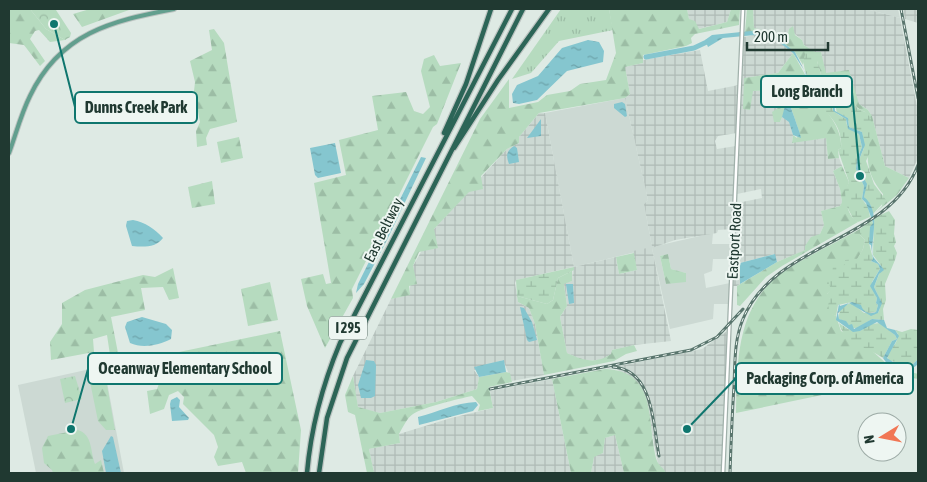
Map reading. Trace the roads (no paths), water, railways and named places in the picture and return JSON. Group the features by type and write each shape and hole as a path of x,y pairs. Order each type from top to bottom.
{"highway":[{"path":"417,191 466,84 491,9"},
{"name":"East Beltway","path":"307,473 310,439 326,376 417,191 512,9"},
{"name":"East Beltway","path":"318,473 327,418 347,358 440,170 523,9"},
{"path":"440,170 498,80 550,9"}],"main road":[{"path":"9,153 35,86 50,65 67,48 86,34 111,22 174,9"}],"street":[{"name":"Eastport Road","path":"723,473 744,9"}],"water":[{"path":"751,31 775,36 795,52 804,70 793,53 775,39 759,38 755,35 723,38 708,47 705,40 712,35"},
{"path":"588,40 599,42 604,51 603,62 567,71 537,100 519,104 513,103 512,94 517,85 538,76 562,48"},
{"path":"804,70 824,100 834,102 835,111 848,118 849,127 862,132 865,145 859,160 859,169 867,184 864,197 870,204 873,212 874,230 872,252 871,245 869,244 870,227 873,223 866,203 862,199 864,186 856,169 857,159 862,147 859,134 848,129 846,119 833,111 833,104 823,100 807,78"},
{"path":"622,102 625,104 627,116 625,117 614,108 614,104"},
{"path":"785,106 791,108 801,138 793,135 789,122 782,117"},
{"path":"541,119 541,136 527,138"},
{"path":"335,143 341,173 318,178 315,175 310,148"},
{"path":"514,146 517,148 519,162 509,164 507,154"},
{"path":"421,157 426,158 387,240 364,284 356,293 358,284"},
{"path":"133,220 150,226 163,238 157,244 145,247 132,246 126,226 127,221"},
{"path":"775,254 777,262 740,284 740,263"},
{"path":"872,254 884,270 879,274 874,287 882,303 878,313 871,316 849,303 861,305 867,312 876,312 877,298 870,286 880,269 878,264 871,261 873,259"},
{"path":"566,284 573,284 574,303 569,304"},
{"path":"849,303 838,313 839,319 846,321 849,325 852,324 854,329 872,319 884,320 887,328 895,330 899,336 887,358 893,362 912,365 918,359 918,364 915,367 904,369 888,365 883,358 892,341 897,339 895,335 877,322 860,331 853,332 836,320 839,304 840,306"},
{"path":"520,307 524,308 532,322 537,340 529,342 527,340"},
{"path":"142,317 166,324 172,330 171,339 151,346 140,346 130,343 125,327 127,322"},
{"path":"366,360 374,361 376,365 375,396 361,398 358,385"},
{"path":"504,360 506,372 479,377 474,367"},
{"path":"177,397 180,400 179,407 189,418 188,420 172,421 170,404 171,400"},
{"path":"476,402 478,405 473,411 419,425 418,417 454,406"},
{"path":"111,436 113,437 121,473 106,473 102,451"}],"waterway":[{"path":"646,57 694,48 711,40"}],"railway":[{"path":"901,9 918,98"},
{"path":"730,473 736,344 743,319 759,293 780,273 883,211 903,191 918,165"},
{"path":"490,389 691,350 717,337 743,309"},
{"path":"613,367 627,370 637,378 644,388 653,415 659,456"}],"place":[{"name":"Dunns Creek Park","path":"54,24"},
{"name":"Long Branch","path":"860,176"},
{"name":"Oceanway Elementary School","path":"71,429"},
{"name":"Packaging Corp. of America","path":"687,429"}]}
